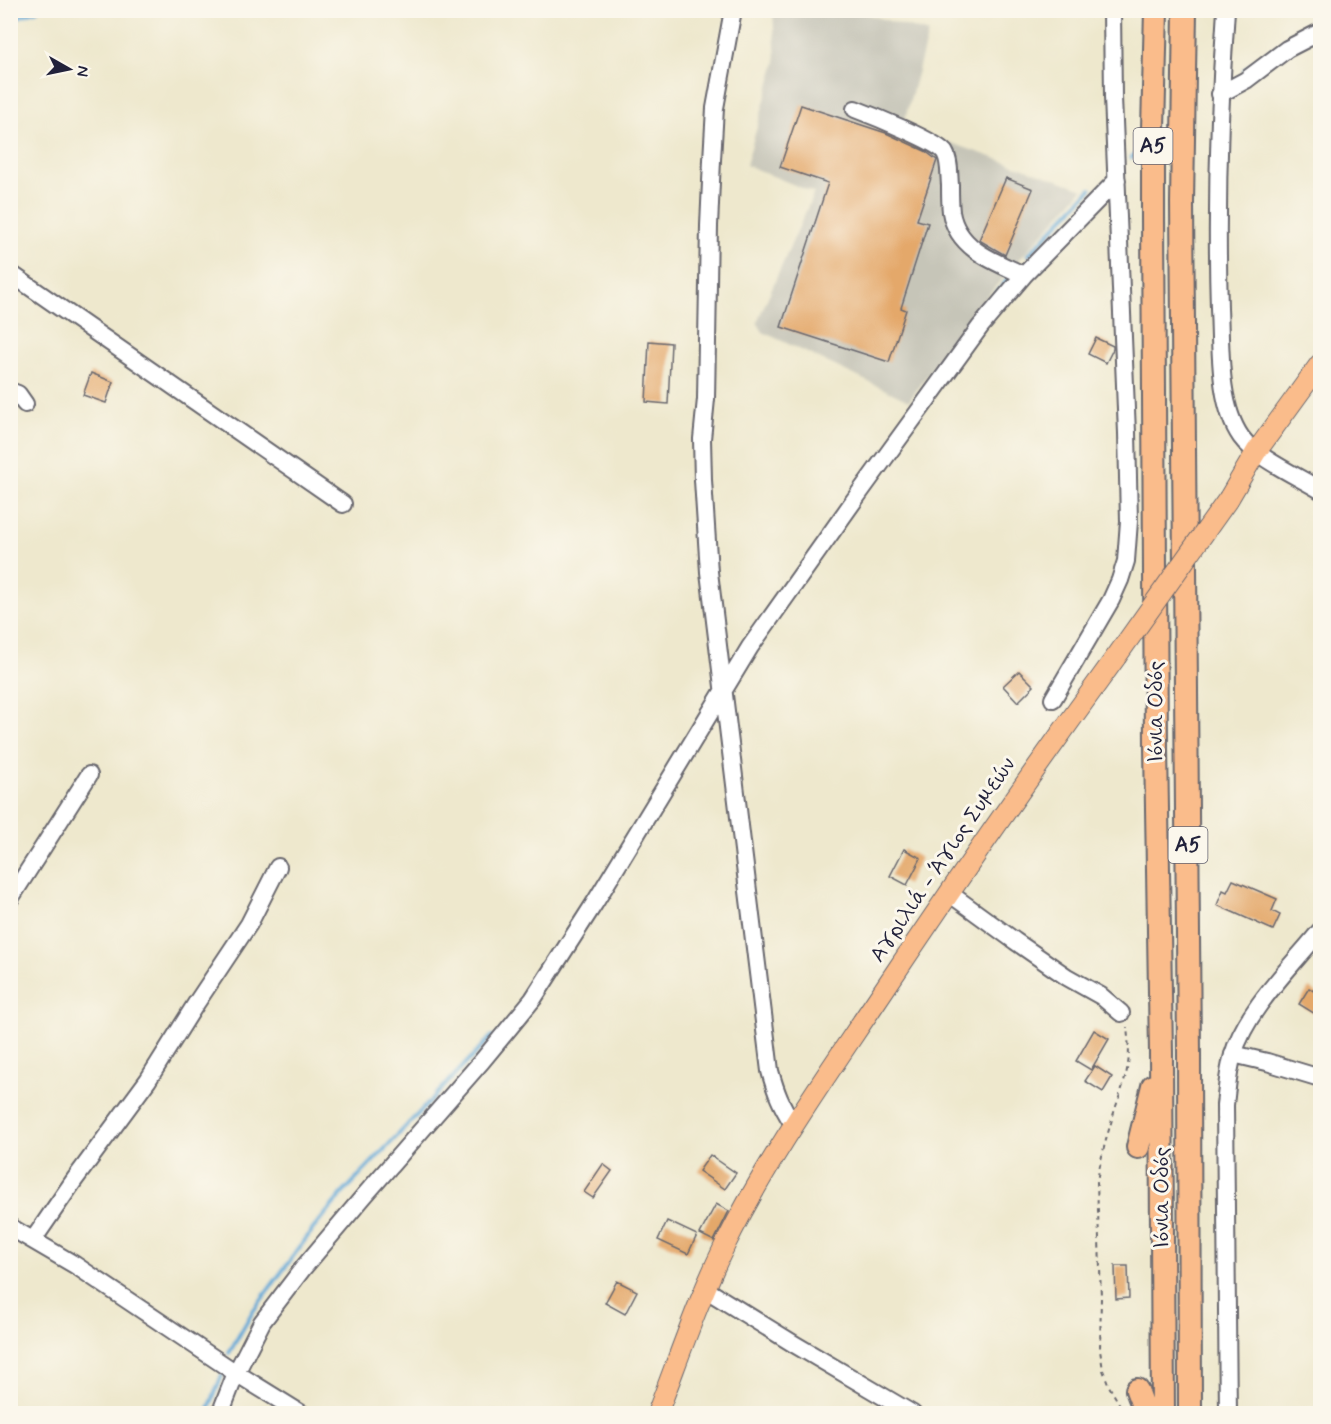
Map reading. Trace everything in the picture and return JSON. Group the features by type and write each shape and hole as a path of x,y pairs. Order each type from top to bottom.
{"highway":[{"name":"Ιόνια Οδός","path":"1156,10 1153,216 1163,1413"},
{"name":"Ιόνια Οδός","path":"1185,10 1182,203 1190,1413"},
{"path":"1137,1147 1161,1053"},
{"path":"1137,1390 1146,1413"}],"main road":[{"name":"Αγριλιά - Άγιος Συμεών","path":"657,1413 695,1311 724,1246 793,1124 1035,768 1229,498 1256,452 1320,364"}],"street":[{"path":"733,10 715,119 709,226 706,399 702,439 703,480 708,572 770,1071 777,1096 793,1124"},
{"path":"1053,699 1112,600 1126,561 1129,521 1127,433 1112,10"},
{"path":"1226,10 1220,94 1218,282 1221,361 1226,403 1242,438 1256,452 1320,490"},
{"path":"1220,94 1246,80 1287,49 1320,32"},
{"path":"855,109 939,146 945,152 948,162 951,214 958,232 984,257 1024,275"},
{"path":"220,1413 236,1373 262,1322 304,1267 533,999 594,904 750,647 819,548 980,327 1024,275 1117,180"},
{"path":"10,273 343,504"},
{"path":"10,391 18,394 25,404"},
{"path":"10,899 89,775"},
{"path":"33,1239 148,1080 249,924 278,867"},
{"path":"949,893 1068,977 1101,996 1121,1013"},
{"path":"1228,1413 1225,1105 1233,1054 1246,1026 1262,1001 1320,931"},
{"path":"1233,1054 1320,1078"},
{"path":"10,1227 75,1265 236,1373 302,1413"},
{"path":"705,1289 913,1413"}],"path":[{"path":"1121,1013 1126,1026 1129,1062 1100,1164 1097,1204 1101,1297 1100,1350 1103,1370 1109,1386 1125,1413"}],"shaded area":[{"path":"773,11 857,11 928,33 903,126 1083,189 1000,281 957,333 909,401 763,332 757,322 814,193 746,165 776,62"}],"building":[{"path":"801,105 886,133 925,151 937,160 917,220 928,223 901,308 906,310 889,362 781,327 828,183 780,167"},
{"path":"1006,178 1033,189 1005,255 979,240"},
{"path":"1096,338 1113,346 1106,363 1088,354"},
{"path":"649,341 671,343 668,404 646,402"},
{"path":"91,373 113,382 106,403 83,395"},
{"path":"1019,671 1034,686 1018,702 1003,686"},
{"path":"904,849 921,858 907,885 890,876"},
{"path":"1233,880 1277,899 1272,911 1280,915 1273,930 1217,905 1223,890 1227,892"},
{"path":"1309,988 1320,995 1320,1017 1299,1004"},
{"path":"1094,1030 1109,1039 1091,1070 1076,1061"},
{"path":"1095,1066 1112,1077 1103,1092 1085,1081"},
{"path":"710,1155 736,1173 725,1189 699,1171"},
{"path":"603,1164 612,1171 593,1198 584,1192"},
{"path":"716,1204 729,1211 714,1241 700,1234"},
{"path":"667,1221 697,1235 688,1254 658,1240"},
{"path":"1115,1266 1128,1266 1129,1298 1116,1299"},
{"path":"617,1281 637,1291 625,1314 605,1303"}],"waterway":[{"path":"10,20 37,10"},
{"path":"1283,43 1320,19"},
{"path":"1244,70 1274,49"},
{"path":"1131,158 1138,153"},
{"path":"1028,255 1091,189"},
{"path":"983,311 1010,276"},
{"path":"924,390 969,329"},
{"path":"229,1353 253,1311 313,1229 342,1194 492,1036"},
{"path":"207,1414 222,1375"}]}
